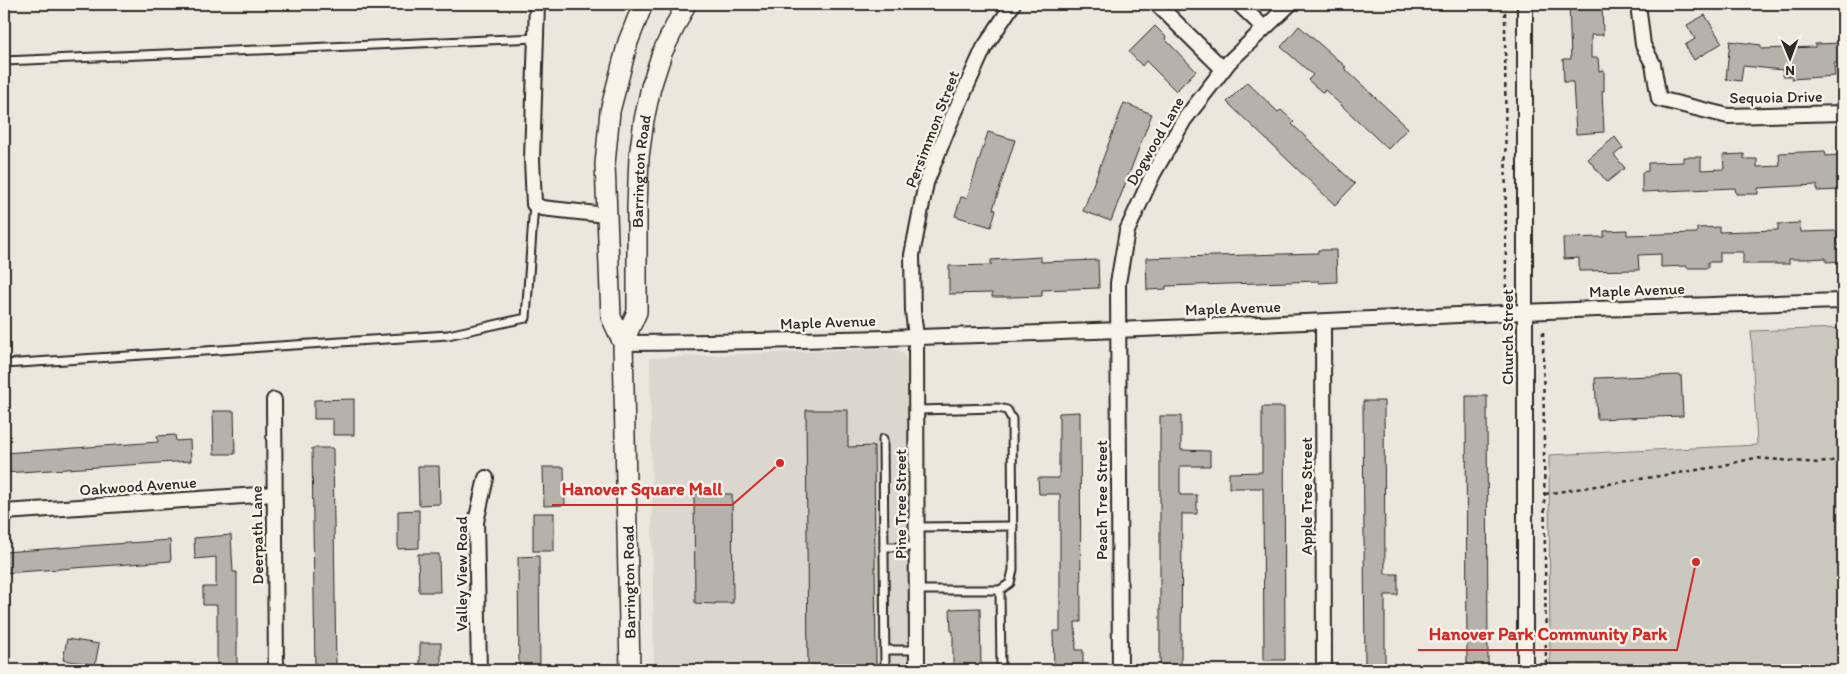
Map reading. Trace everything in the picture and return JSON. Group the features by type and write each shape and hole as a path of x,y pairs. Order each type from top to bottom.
{"main road":[{"name":"Barrington Road","path":"630,670 623,343 611,317 605,164 610,111 628,42 643,4"},
{"name":"Barrington Road","path":"623,343 637,312 637,208 644,120 651,87 662,53 686,4"}],"street":[{"path":"537,4 532,159 534,204 542,208 606,215"},
{"name":"Persimmon Street","path":"916,337 913,311 912,255 926,183 950,123 984,48 1013,4"},
{"path":"1158,4 1223,68"},
{"path":"1238,4 1264,28"},
{"name":"Dogwood Lane","path":"1118,329 1118,283 1127,231 1153,174 1184,120 1223,68 1290,4"},
{"name":"Church Street","path":"1525,4 1525,670"},
{"name":"Sequoia Drive","path":"1638,4 1643,45 1652,64 1659,99 1728,116 1843,113"},
{"name":"Maple Avenue","path":"623,343 788,342 1843,301"},
{"name":"Apple Tree Street","path":"1323,322 1324,670"},
{"name":"Peach Tree Street","path":"1118,329 1120,670"},
{"name":"Pine Tree Street","path":"916,337 917,670"},
{"name":"Deerpath Lane","path":"274,400 276,670"},
{"name":"Valley View Road","path":"479,670 476,522 486,478"},
{"name":"Oakwood Avenue","path":"4,512 274,494"}],"lane":[{"path":"4,61 536,38"},
{"path":"4,364 448,335 526,318 534,204"},
{"path":"917,410 998,408 1007,410 1012,419 1013,526 1013,570 1010,583 1000,590 917,590"},
{"path":"883,439 885,670"},
{"path":"918,527 1013,526"},
{"path":"884,547 918,547"},
{"path":"1000,590 1001,670"},
{"path":"885,650 917,650"}],"path":[{"path":"1505,4 1506,294"},
{"path":"1543,332 1546,670"},
{"path":"1545,494 1716,467 1755,458 1819,464 1843,456"}],"shaded area":[{"path":"1843,328 1843,670 1550,670 1549,455 1757,445 1751,331"},
{"path":"890,348 904,354 907,363 909,670 654,670 650,358"}],"building":[{"path":"1569,4 1602,4 1603,35 1591,35 1591,58 1598,58 1599,71 1604,70 1604,91 1602,91 1604,132 1576,134 1573,82 1564,82 1563,59 1571,59"},
{"path":"1705,15 1722,43 1694,60 1685,45 1695,39 1687,25"},
{"path":"1155,26 1196,71 1176,91 1146,61 1142,66 1129,52"},
{"path":"1299,26 1346,67 1344,68 1408,128 1388,149 1325,90 1323,93 1308,80 1313,75 1281,47"},
{"path":"1730,41 1761,45 1761,49 1815,47 1815,44 1843,43 1843,63 1834,63 1835,76 1792,79 1792,76 1783,76 1783,70 1743,66 1741,81 1726,79"},
{"path":"1247,82 1278,112 1281,110 1294,122 1292,124 1355,184 1335,205 1227,102"},
{"path":"1124,103 1152,114 1111,221 1083,211"},
{"path":"988,132 1015,140 993,209 996,210 991,227 955,216 961,197 967,198"},
{"path":"1615,137 1623,148 1614,155 1625,168 1607,182 1588,159"},
{"path":"1825,151 1826,156 1838,155 1840,190 1817,191 1817,185 1758,188 1758,194 1736,194 1735,188 1642,192 1642,172 1648,171 1648,163 1683,162 1683,157 1701,157 1701,170 1724,169 1723,155 1744,154 1744,159 1757,159 1757,167 1780,166 1779,153"},
{"path":"1800,223 1801,232 1837,231 1838,245 1842,245 1842,261 1826,262 1826,258 1789,259 1789,264 1743,264 1743,252 1720,252 1720,262 1708,262 1708,268 1687,268 1687,266 1661,267 1661,254 1638,255 1639,270 1579,271 1579,258 1564,259 1563,238 1604,237 1604,231 1627,230 1627,235 1697,233 1697,228 1719,227 1719,232 1778,230 1778,224"},
{"path":"1318,250 1336,250 1337,282 1166,286 1166,289 1147,290 1146,258 1318,253"},
{"path":"1041,257 1041,262 1098,260 1099,288 1042,290 1042,296 992,297 992,293 949,294 949,266 991,265 991,260"},
{"path":"1681,375 1683,416 1597,419 1595,378"},
{"path":"1466,396 1487,396 1488,670 1467,670"},
{"path":"354,399 354,435 333,435 333,419 314,419 314,400"},
{"path":"1363,401 1384,401 1385,574 1398,574 1398,595 1385,595 1385,670 1365,670"},
{"path":"1262,407 1284,407 1285,660 1264,660 1263,488 1229,488 1229,473 1262,472"},
{"path":"806,410 848,410 848,447 874,446 876,670 808,670"},
{"path":"213,411 234,411 235,454 214,454"},
{"path":"1080,412 1081,622 1075,622 1076,650 1083,650 1083,668 1054,668 1053,631 1060,631 1060,494 1039,494 1038,478 1059,478 1059,413"},
{"path":"1160,416 1181,416 1181,450 1210,451 1210,466 1180,466 1180,495 1197,495 1197,514 1182,514 1181,665 1160,665"},
{"path":"175,435 176,441 190,440 191,461 4,473 4,453 158,442 157,436"},
{"path":"312,448 333,448 336,670 315,670"},
{"path":"418,466 439,466 440,504 419,505"},
{"path":"543,467 564,467 565,505 544,506"},
{"path":"701,491 714,491 714,494 732,494 733,603 695,603 694,494 701,494"},
{"path":"419,510 419,548 398,549 398,511"},
{"path":"533,513 554,513 554,551 533,551"},
{"path":"231,535 233,572 237,572 237,670 217,670 217,605 203,605 203,587 216,587 216,557 195,559 194,538"},
{"path":"170,540 171,561 4,573 4,552"},
{"path":"418,554 439,554 440,592 419,592"},
{"path":"539,556 540,670 519,670 518,557"},
{"path":"980,608 981,670 953,670 953,631 951,631 950,609"},
{"path":"67,639 99,644 95,665 63,660"},
{"path":"420,643 441,643 441,670 420,670"}],"place":[{"name":"Hanover Square Mall","path":"780,463"},
{"name":"Hanover Park Community Park","path":"1696,562"}]}
